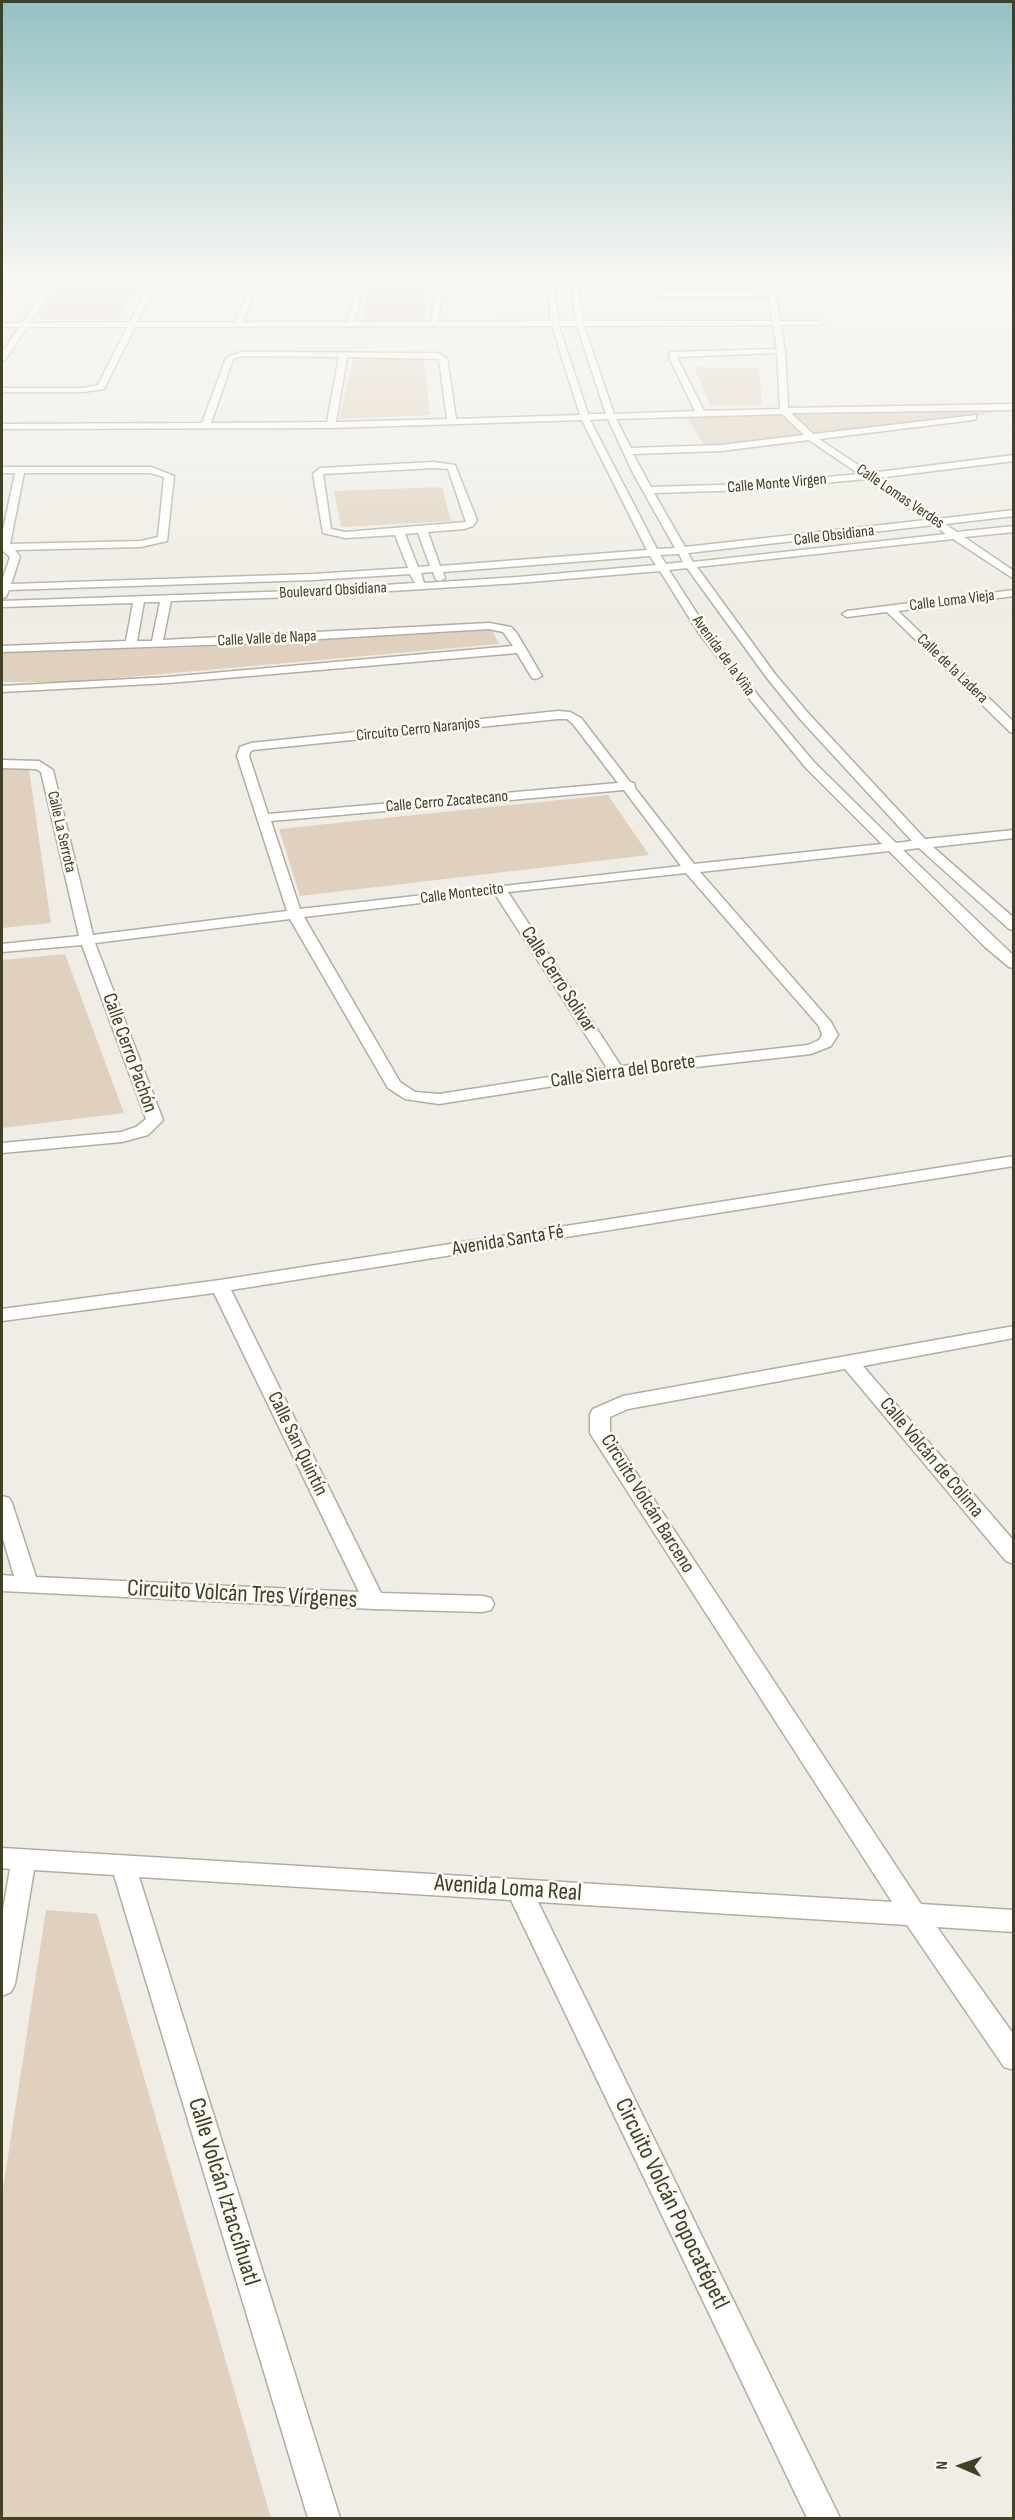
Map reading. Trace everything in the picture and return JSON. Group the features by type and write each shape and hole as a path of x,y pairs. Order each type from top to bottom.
{"street":[{"path":"205,427 217,393"},
{"path":"331,425 337,393"},
{"path":"448,393 452,422"},
{"name":"Avenida de la Viña","path":"577,393 585,418 653,552 702,630 810,765 892,848 1014,964"},
{"name":"Avenida de la Viña","path":"602,393 610,417 681,551 771,676 804,716 923,845 1014,926"},
{"path":"690,393 701,414"},
{"path":"783,393 784,411"},
{"path":"2,427 331,425 784,411 1014,408"},
{"path":"629,451 721,448 942,422 1014,408"},
{"name":"Calle Lomas Verdes","path":"784,411 810,437 1014,576"},
{"name":"Calle Monte Virgen","path":"648,490 703,490 869,476 1014,458"},
{"path":"434,465 452,467 472,520 470,524 461,527 422,530 345,536 326,531 318,474 320,471 434,465"},
{"path":"2,470 151,470 163,472 169,476 165,537 157,541 141,544 2,548"},
{"path":"2,548 20,470"},
{"name":"Calle Obsidiana","path":"653,552 681,551 1014,513"},
{"name":"Calle Obsidiana","path":"664,567 1014,529"},
{"path":"422,530 443,585"},
{"path":"399,532 421,586"},
{"path":"2,548 13,553 15,558 3,590"},
{"name":"Boulevard Obsidiana","path":"3,590 436,570 653,552"},
{"name":"Boulevard Obsidiana","path":"2,604 166,599 443,585 664,567"},
{"name":"Calle Loma Vieja","path":"847,614 1014,593"},
{"path":"157,644 166,599"},
{"path":"131,645 139,600"},
{"name":"Calle de la Ladera","path":"890,609 1014,729"},
{"name":"Calle Valle de Napa","path":"2,649 157,644 489,626 507,629 536,676"},
{"name":"Calle Valle de Napa","path":"2,688 168,680 521,649"},
{"name":"Circuito Cerro Naranjos","path":"295,915 243,756 244,750 251,747 558,715 570,716 578,721 630,786 691,870"},
{"name":"Calle La Serrota","path":"2,764 39,765 47,770 87,940"},
{"name":"Calle Cerro Zacatecano","path":"264,818 630,786"},
{"name":"Calle Montecito","path":"2,948 87,940 499,889 1014,834"},
{"name":"Calle Sierra del Borete","path":"295,915 394,1085 411,1096 439,1099 617,1071 812,1049 825,1043 830,1035 826,1025 691,870"},
{"name":"Calle Cerro Solivar","path":"499,889 617,1071"},
{"name":"Calle Cerro Pachón","path":"2,1148 122,1137 142,1131 156,1120 87,940"},
{"name":"Avenida Santa Fé","path":"2,1315 219,1286 1014,1161"},
{"name":"Calle San Quintín","path":"219,1286 374,1601"},
{"name":"Circuito Volcán Barceno","path":"914,1914 600,1433 600,1414 623,1403 1014,1332"},
{"name":"Calle Volcán de Colima","path":"849,1361 1014,1556"},
{"path":"2,1503 28,1585"},
{"name":"Circuito Volcán Tres Vírgenes","path":"2,1583 483,1604"},
{"path":"2,1984 13,1859"},
{"name":"Avenida Loma Real","path":"13,1859 1014,1921"},
{"name":"Calle Volcán Iztaccíhuatl","path":"123,1865 324,2518"},
{"name":"Circuito Volcán Popocatépetl","path":"519,1890 824,2518"},
{"path":"914,1914 1014,2058"}],"shaded area":[{"path":"345,393 427,393 430,415 339,419"},
{"path":"705,393 761,393 762,405 710,405"},
{"path":"1012,409 959,419 814,435 790,412"},
{"path":"780,412 806,436 706,448 686,416"},
{"path":"442,487 451,521 341,527 334,491"},
{"path":"492,630 499,644 72,682 2,682 2,651 173,648"},
{"path":"2,769 29,769 51,923 2,928"},
{"path":"608,795 649,855 300,896 279,829"},
{"path":"65,954 124,1113 2,1128 2,960"},
{"path":"46,1910 97,1914 271,2518 2,2518 2,2195"}]}
